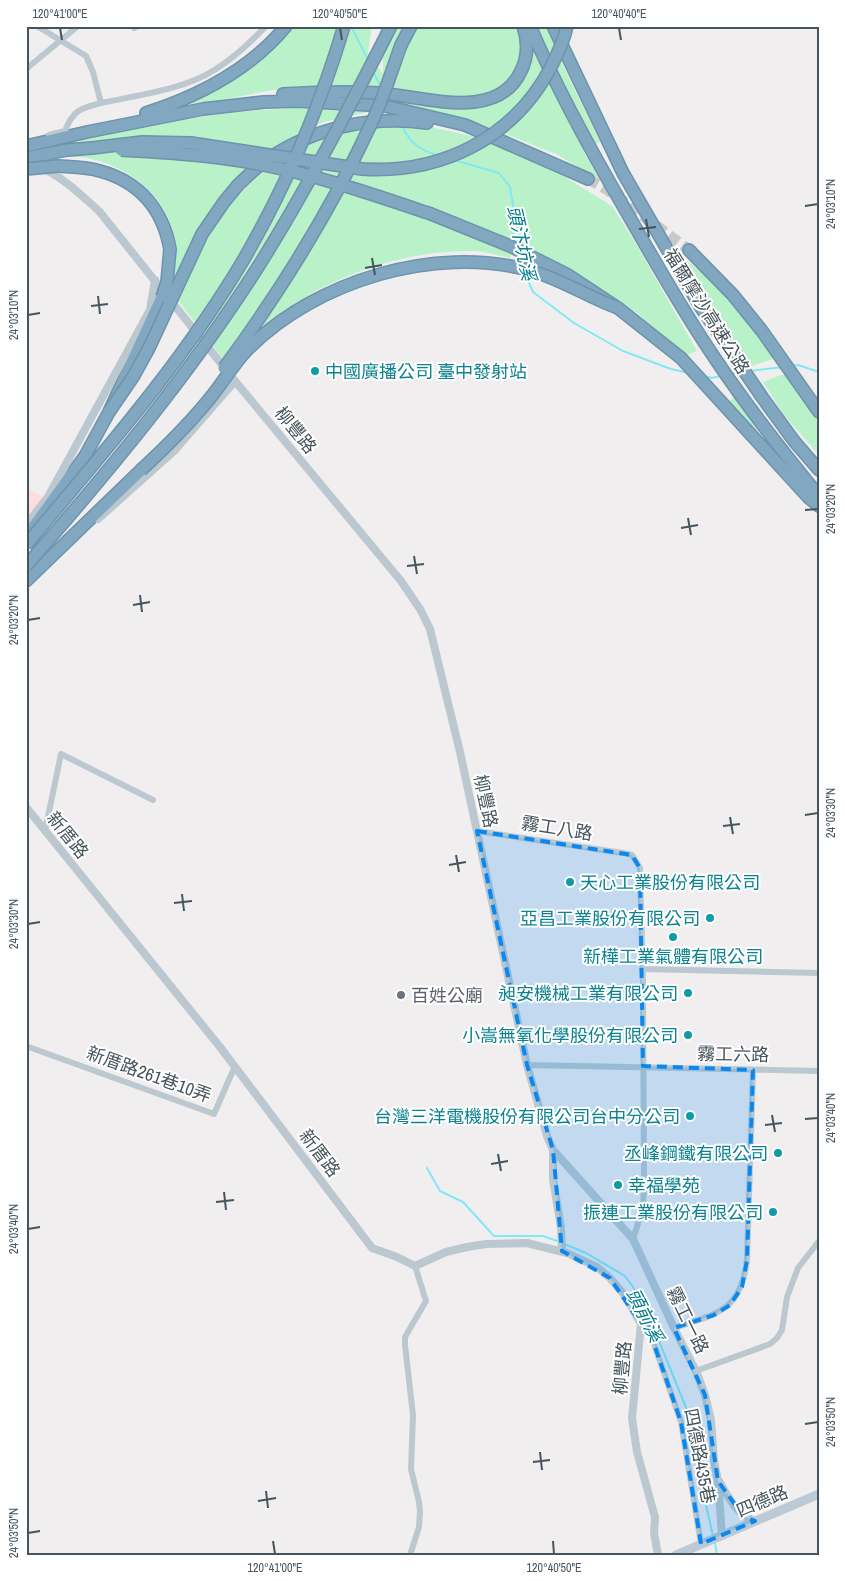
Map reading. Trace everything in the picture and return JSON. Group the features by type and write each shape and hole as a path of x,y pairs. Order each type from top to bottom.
{"highway":[{"path":"87,132 171,105 202,92 232,74 256,56 286,26"},
{"path":"26,545 159,382 204,321 243,260 282,185 313,116 330,72 344,26"},
{"path":"26,566 147,422 191,364 257,269 332,142 391,26"},
{"path":"140,470 186,418 230,360 261,316 296,259 332,200 355,157 373,118 401,45 412,26"},
{"path":"26,146 241,99 275,94 309,92 385,93 459,103 483,101 500,96 513,84 524,66 527,45 523,26"},
{"name":"福爾摩沙高速公路","path":"530,26 544,60 592,152 713,357 746,403 819,496"},
{"name":"福爾摩沙高速公路","path":"553,26 623,173 700,306 762,397 794,441 819,470"},
{"path":"26,159 67,150 142,142 183,142 213,145 362,170 382,171 433,164 469,149 494,133 517,114 544,80 557,55 567,26"},
{"path":"203,108 296,101 392,108 465,125 588,179"},
{"path":"109,412 134,377 202,234 238,185 266,160 290,145 350,124 415,121 454,127 504,141"},
{"path":"92,148 194,155 282,169 362,191 431,214 510,246 568,275 618,308 681,358 809,498 819,506"},
{"path":"26,169 58,166 80,167 113,176 140,192 157,210 164,224 170,249 166,282 155,314 109,412 85,456 26,538"},
{"path":"689,250 732,295 778,352 819,412"},
{"path":"26,582 169,444 210,398 248,350 287,318 318,299 365,278 405,268 458,262 493,264 545,275 618,308"}],"main road":[{"name":"四德路","path":"704,1543 819,1494"},
{"path":"676,1555 704,1543"}],"street":[{"path":"37,26 86,56 93,72 101,103"},
{"path":"26,69 78,26"},
{"path":"133,26 134,28 138,26"},
{"path":"26,142 65,131 70,118 83,108 166,90 216,70 247,46 266,26"},
{"name":"柳豐路","path":"26,159 53,173 99,211 235,381 401,581 420,609 430,629 460,752 527,1065 547,1136 553,1150 553,1179 561,1228 562,1251 597,1267 610,1278 626,1297 641,1324 632,1418 637,1452 655,1517 654,1533 658,1555"},
{"path":"26,524 48,497 150,310 155,280"},
{"path":"26,588 39,573 174,451 235,381"},
{"path":"45,831 61,754 153,800"},
{"name":"新厝路","path":"26,807 235,1066 368,1244 372,1248 415,1266"},
{"name":"霧工八路","path":"477,831 632,855 640,868 642,969"},
{"path":"634,1239 643,1208 642,969 819,973"},
{"name":"新厝路261巷10弄","path":"26,1046 214,1114 235,1066"},
{"name":"霧工六路","path":"527,1065 819,1071"},
{"path":"674,1328 714,1315 730,1305 742,1287 747,1260 753,1070"},
{"name":"霧工一路","path":"553,1150 634,1239 674,1328 696,1371 705,1395 711,1420 714,1460 718,1481 720,1537"},
{"path":"696,1371 770,1344 777,1338 782,1330 787,1297 798,1268 819,1241"},
{"path":"410,1555 419,1527 420,1511 411,1469 413,1415 404,1346 405,1338 426,1301 415,1266 446,1252 486,1244 527,1243 562,1251"},
{"name":"四德路435巷","path":"641,1324 647,1324 681,1422 704,1543"},
{"path":"718,1481 744,1517 755,1521"}],"highlighted area":[{"path":"477,831 632,855 640,868 643,1066 753,1070 747,1260 742,1287 730,1305 714,1315 674,1328 705,1395 718,1481 744,1517 755,1521 701,1544 681,1422 647,1324 641,1324 610,1278 562,1251 553,1150 527,1065"}],"shaded area":[{"path":"26,488 46,498 26,521"}],"green space":[{"path":"292,26 372,26 368,52 383,74 381,26 547,26 562,63 600,142 583,151 600,180 556,154 478,123 405,105 365,100 313,97 439,95 346,85 305,86 267,91 170,110 288,31"},
{"path":"324,107 369,112 313,126 300,133 265,158 222,197 231,203 262,172 289,151 328,135 366,127 427,126 492,141 562,175 612,206 697,351 686,355 637,313 590,282 509,238 511,258 473,251 427,254 362,270 341,279 300,300 269,321 252,338 230,368 177,299 168,291 175,246 172,228 165,212 155,197 127,173 93,159 76,157 38,162 26,154 26,144 67,133 71,142 133,128 196,117 260,110"},
{"path":"681,256 727,297 776,358 752,366 715,314"},
{"path":"781,375 787,375 819,424 819,455 784,415 763,382"},
{"path":"734,397 758,431 729,402"}],"waterway":[{"name":"頭汴坑溪","path":"351,26 368,60"},
{"name":"頭汴坑溪","path":"373,71 381,87"},
{"name":"頭汴坑溪","path":"402,126 408,137 416,145 425,151 437,155"},
{"name":"頭汴坑溪","path":"454,160 499,173 510,187 520,247"},
{"name":"頭汴坑溪","path":"525,274 533,292 574,323 623,351 671,369 689,373"},
{"name":"頭汴坑溪","path":"792,366 798,365 819,372"},
{"name":"頭汴坑溪","path":"750,371 783,367"},
{"name":"頭汴坑溪","path":"731,374 741,373"},
{"name":"頭汴坑溪","path":"703,376 712,378 721,376"},
{"name":"頭前溪","path":"427,1168 440,1191 463,1202 494,1236 543,1236 560,1242"},
{"name":"頭前溪","path":"564,1244 586,1253 625,1276 651,1321 687,1410 713,1536"},
{"name":"頭前溪","path":"715,1543 717,1555"}],"tunnel":[{"path":"588,179 608,190 689,250"}],"place":[{"name":"中國廣播公司 臺中發射站","path":"315,371"},
{"name":"天心工業股份有限公司","path":"570,882"},
{"name":"亞昌工業股份有限公司","path":"710,918"},
{"name":"新樺工業氣體有限公司","path":"673,937"},
{"name":"昶安機械工業有限公司","path":"688,993"},
{"name":"百姓公廟","path":"401,995"},
{"name":"小嵩無氧化學股份有限公司","path":"688,1035"},
{"name":"台灣三洋電機股份有限公司台中分公司","path":"690,1116"},
{"name":"丞峰鋼鐵有限公司","path":"778,1153"},
{"name":"幸福學苑","path":"618,1185"},
{"name":"振連工業股份有限公司","path":"773,1212"}]}
